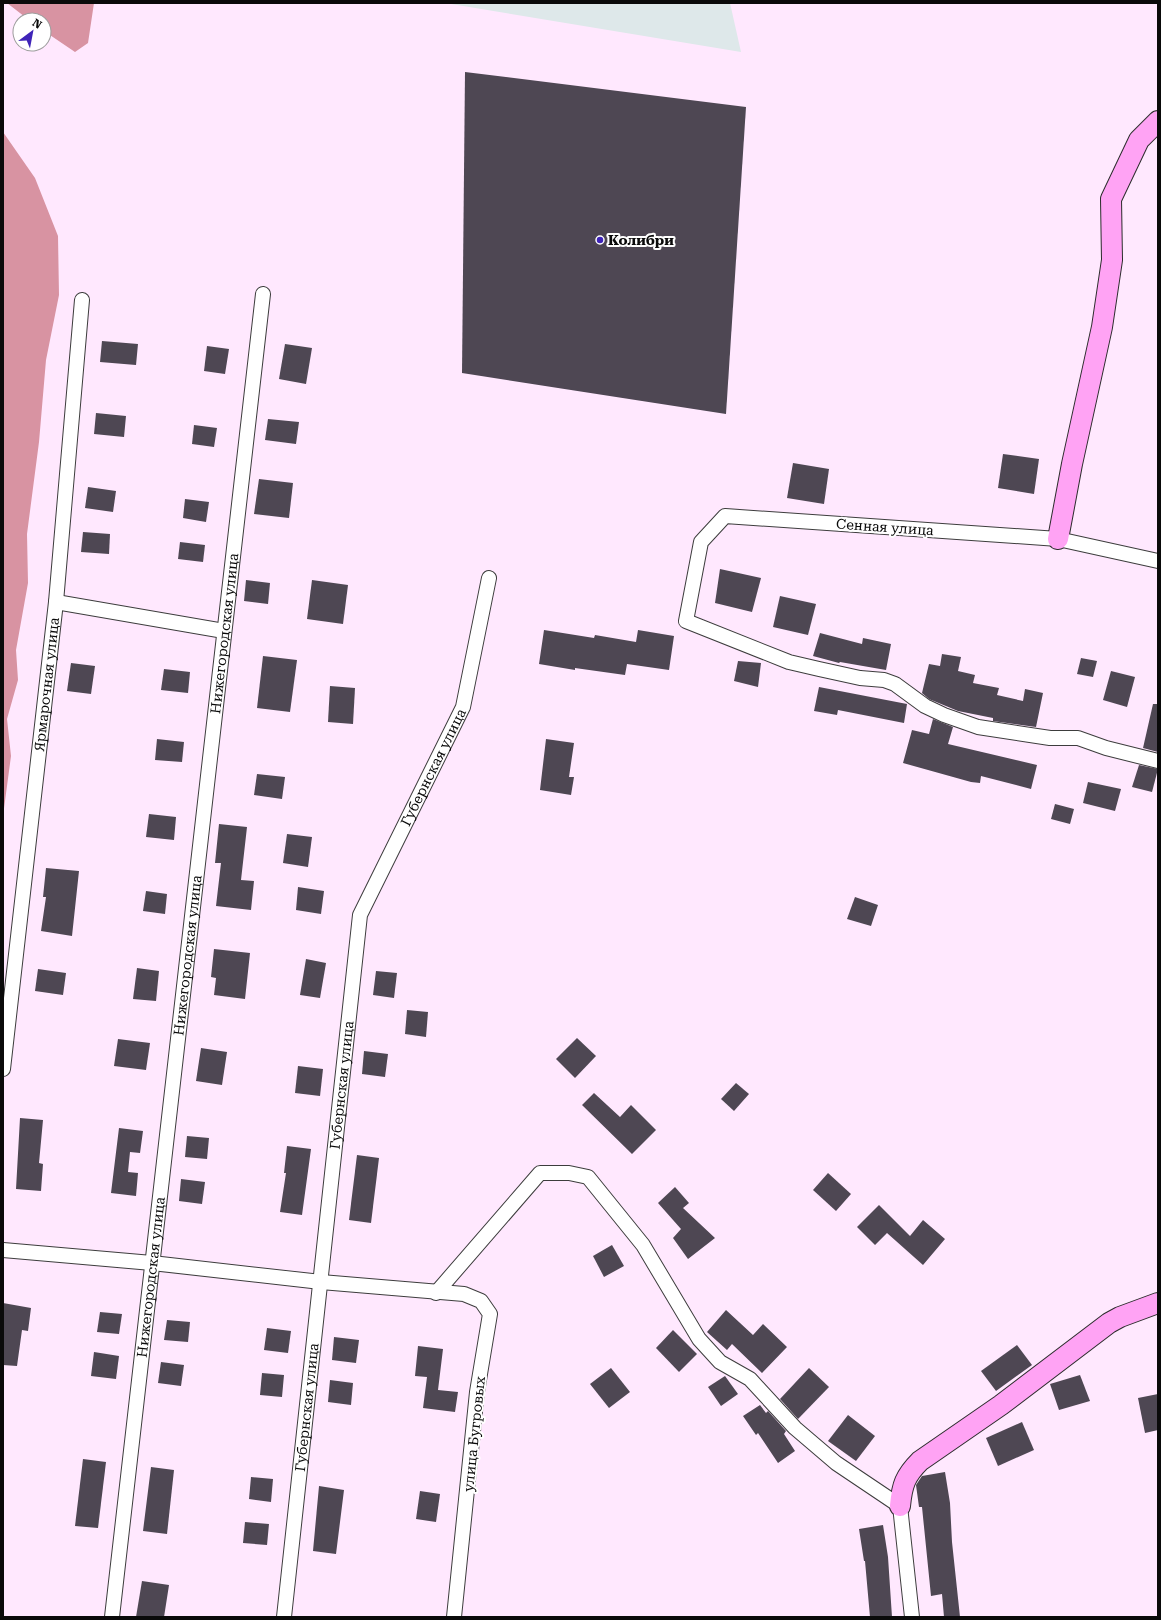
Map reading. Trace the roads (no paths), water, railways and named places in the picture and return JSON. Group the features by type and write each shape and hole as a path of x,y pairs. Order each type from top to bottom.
{"street":[{"path":"1058,539 1072,464 1102,327 1112,260 1111,199 1139,140 1158,122"},
{"name":"Нижегородская улица","path":"112,1617 263,294"},
{"name":"Ярмарочная улица","path":"3,1069 56,602 82,300"},
{"name":"Сенная улица","path":"1158,562 1058,539 725,516 701,542 686,621 789,662 819,670 860,678 884,680 895,684 931,709 944,715 978,726 1050,738 1078,738 1106,748 1158,761"},
{"name":"Губернская улица","path":"284,1617 360,915 463,707 489,578"},
{"path":"56,602 224,631"},
{"path":"436,1292 540,1173 568,1173 588,1177 643,1245 699,1339 720,1362 750,1380 795,1428 836,1463 900,1506"},
{"name":"улица Бугровых","path":"3,1250 152,1263 321,1282 464,1294 481,1301 490,1314 477,1392 454,1617"},
{"path":"912,1617 900,1506 902,1487 909,1472 920,1461 1001,1405 1109,1323 1120,1316 1158,1302"}],"place":[{"name":"Колибри","path":"600,240"}]}
